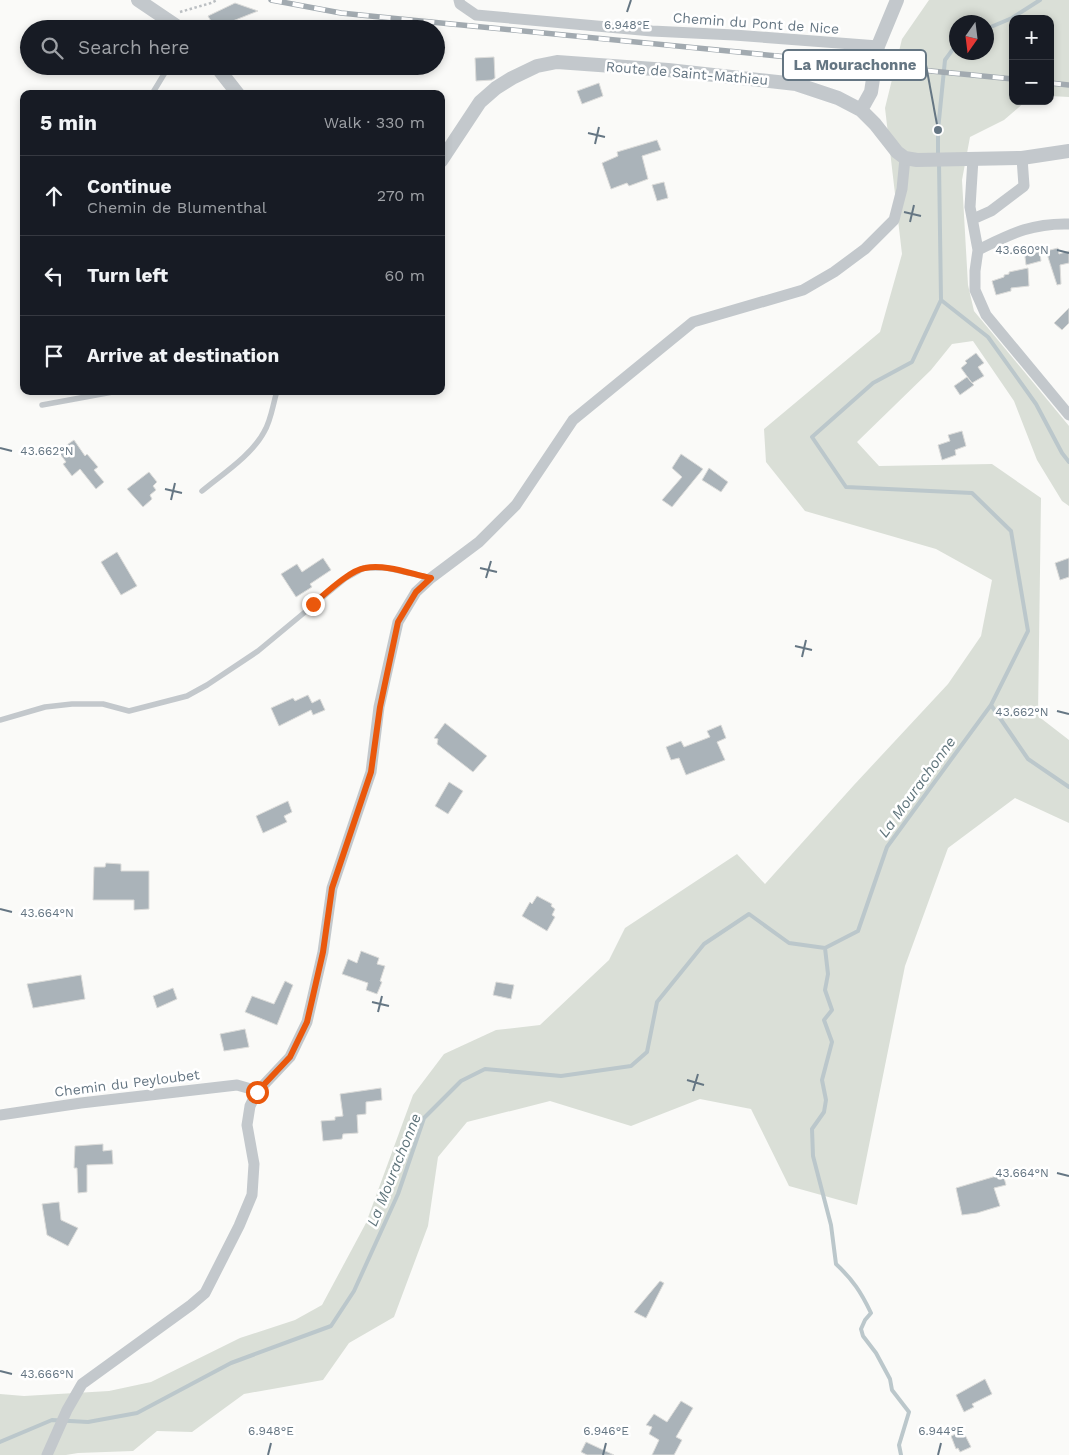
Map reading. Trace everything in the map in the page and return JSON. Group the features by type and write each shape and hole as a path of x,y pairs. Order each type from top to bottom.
{"street":[{"path":"138,0 168,20"},
{"name":"Chemin du Pont de Nice","path":"459,0 460,4 476,14 652,31 878,46"},
{"path":"861,110 871,92 878,46 898,0"},
{"name":"Route de Saint-Mathieu","path":"445,155 480,102 496,88 537,66 557,62 668,70 789,83 819,91 861,110 898,152 911,159"},
{"path":"223,75 235,90"},
{"path":"46,1455 67,1410 82,1384 191,1306 205,1293 252,1196 254,1164 247,1125 250,1106 257,1092 290,1057 307,1022 323,952 332,888 371,772 380,707 398,622 416,592 431,578 479,542 516,505 573,420 693,322 803,290 834,272 865,249 894,220 911,159 1022,158 1069,151"},
{"path":"973,219 991,211 1024,186 1022,158"},
{"path":"973,159 970,207 978,250 975,290 986,315 1069,415"},
{"path":"978,250 1025,228 1052,224 1069,224"},
{"name":"Chemin du Peyloubet","path":"0,1115 81,1103 237,1085 257,1092"}],"lane":[{"path":"154,90 164,75"},
{"path":"42,405 96,395"},
{"path":"202,491 259,440 266,430 275,395"},
{"path":"0,720 45,707 72,704 103,704 129,711 187,696 207,685 258,650 346,578 364,568 387,568 431,578"}],"path":[{"path":"173,10 181,12 216,0"}],"shaded area":[{"path":"929,0 1069,0 1069,97 1054,96 1054,15 1009,15 1009,105 1021,105 1004,120 970,137 962,180 968,285 974,311 1069,426 1069,506 1062,501 1037,460 1014,401 973,341 952,344 931,370 857,442 879,466 992,464 1041,498 1038,716 1069,740 1069,823 1015,798 948,848 905,966 857,1205 789,1186 751,1109 700,1099 631,1126 550,1101 467,1122 438,1157 428,1226 394,1317 349,1343 323,1380 244,1394 192,1432 157,1431 133,1451 66,1455 0,1455 0,1394 24,1396 109,1391 151,1382 240,1338 295,1320 322,1305 366,1223 413,1095 444,1054 496,1030 540,1025 609,960 625,928 737,854 765,884 948,684 981,636 992,580 936,549 805,511 766,462 764,429 880,332 902,254 885,108 902,39"}],"building":[{"path":"235,3 258,11 235,20 210,20 208,16"},
{"path":"494,57 495,78 492,80 476,81 475,58"},
{"path":"599,83 603,96 582,104 577,91"},
{"path":"657,140 661,150 642,156 648,179 629,186 627,183 611,189 602,163 618,156 617,152"},
{"path":"664,182 668,198 657,201 652,185"},
{"path":"1039,246 1041,261 1026,265 1024,249"},
{"path":"1058,248 1059,254 1069,251 1069,263 1060,265 1061,284 1057,285 1046,251"},
{"path":"1028,268 1029,286 1011,288 1011,291 996,295 992,281 1004,277 1009,272"},
{"path":"1069,308 1069,323 1062,330 1054,323"},
{"path":"976,353 984,363 978,367 984,376 972,383 961,368 967,363 965,361"},
{"path":"967,377 974,385 960,395 954,386"},
{"path":"962,431 966,446 955,450 956,455 942,460 938,445 950,441 948,435"},
{"path":"74,440 85,456 87,454 98,467 94,470 104,482 96,489 80,469 72,476 63,464 66,462 58,451"},
{"path":"681,454 703,469 672,507 662,500 682,477 672,468"},
{"path":"709,468 728,482 721,492 702,480"},
{"path":"149,472 157,482 153,486 156,490 150,495 152,499 143,507 127,489"},
{"path":"117,552 137,586 121,595 101,562"},
{"path":"323,558 331,570 310,584 312,587 296,597 281,574 297,564 302,572"},
{"path":"1069,558 1069,577 1060,580 1055,563"},
{"path":"308,695 312,703 320,699 325,710 313,715 311,710 279,726 271,708 293,698 295,701"},
{"path":"445,723 487,756 473,772 437,744 438,739 434,738"},
{"path":"721,725 726,738 717,742 725,760 686,775 679,758 671,760 666,747 681,741 684,747 710,737 707,731"},
{"path":"449,782 463,791 448,814 435,806"},
{"path":"288,801 292,812 284,816 287,822 263,833 256,816"},
{"path":"106,863 121,864 121,871 149,871 149,909 134,910 134,900 93,900 94,867 105,867"},
{"path":"537,896 552,904 551,906 555,909 552,915 555,917 547,931 522,916 530,902 532,904"},
{"path":"361,951 379,958 377,964 385,966 380,981 382,982 377,994 366,990 368,983 342,974 348,959 357,963"},
{"path":"81,975 85,999 33,1008 27,984"},
{"path":"285,981 293,985 277,1025 245,1012 252,996 274,1004"},
{"path":"496,982 514,985 511,999 493,995"},
{"path":"173,988 177,999 157,1008 153,996"},
{"path":"245,1029 249,1047 224,1051 220,1034"},
{"path":"381,1088 382,1100 366,1102 366,1114 357,1115 358,1133 343,1134 342,1139 323,1141 321,1121 335,1120 335,1117 343,1116 340,1094"},
{"path":"103,1144 103,1151 112,1150 113,1164 87,1165 87,1192 78,1193 77,1168 74,1168 75,1146"},
{"path":"1003,1174 1006,1185 994,1188 1000,1206 977,1213 962,1215 956,1188"},
{"path":"59,1202 61,1220 78,1228 68,1246 47,1235 42,1204"},
{"path":"660,1281 664,1283 646,1318 634,1312"},
{"path":"985,1379 992,1394 972,1404 974,1407 964,1412 956,1395"},
{"path":"681,1401 693,1408 676,1437 682,1440 674,1455 652,1455 659,1440 649,1434 652,1427 646,1425 654,1414 667,1422"},
{"path":"963,1431 971,1447 960,1452 958,1448 956,1449 951,1436"},
{"path":"586,1442 614,1455 587,1455 581,1452"}],"waterway":[{"name":"La Mourachonne","path":"994,26 1012,18 1040,0"},
{"name":"La Mourachonne","path":"938,156 938,130 945,60 949,55"},
{"name":"La Mourachonne","path":"0,1442 52,1420 88,1422 137,1413 231,1363 331,1326 354,1291 398,1194 424,1118 461,1081 485,1069 561,1076 631,1066 647,1052 657,1002 704,944 749,914 789,943 825,948 858,931 887,847 991,705 1028,631 1011,531 972,493 846,487 812,437 873,383 912,362 941,300 939,163"},
{"path":"941,300 988,337 1036,404 1062,453 1069,462"},
{"path":"991,705 1028,759 1069,787"},
{"path":"825,948 828,974 825,990 832,1010 824,1020 832,1042 822,1080 826,1100 824,1112 812,1129 813,1156 831,1225 836,1264 860,1292 871,1313 861,1329 863,1336 876,1353 890,1379 892,1390 909,1412 899,1445 901,1455"}],"railway":[{"path":"271,0 341,13 412,20"},
{"path":"445,23 1009,79"},
{"path":"1054,83 1069,85"}],"place":[{"name":"La Mourachonne","path":"938,130"}],"route":[{"path":"257,1092 290,1057 307,1022 323,952 332,888 371,772 380,707 398,622 416,592 431,578 387,568 364,568 346,578 313,604"}]}
